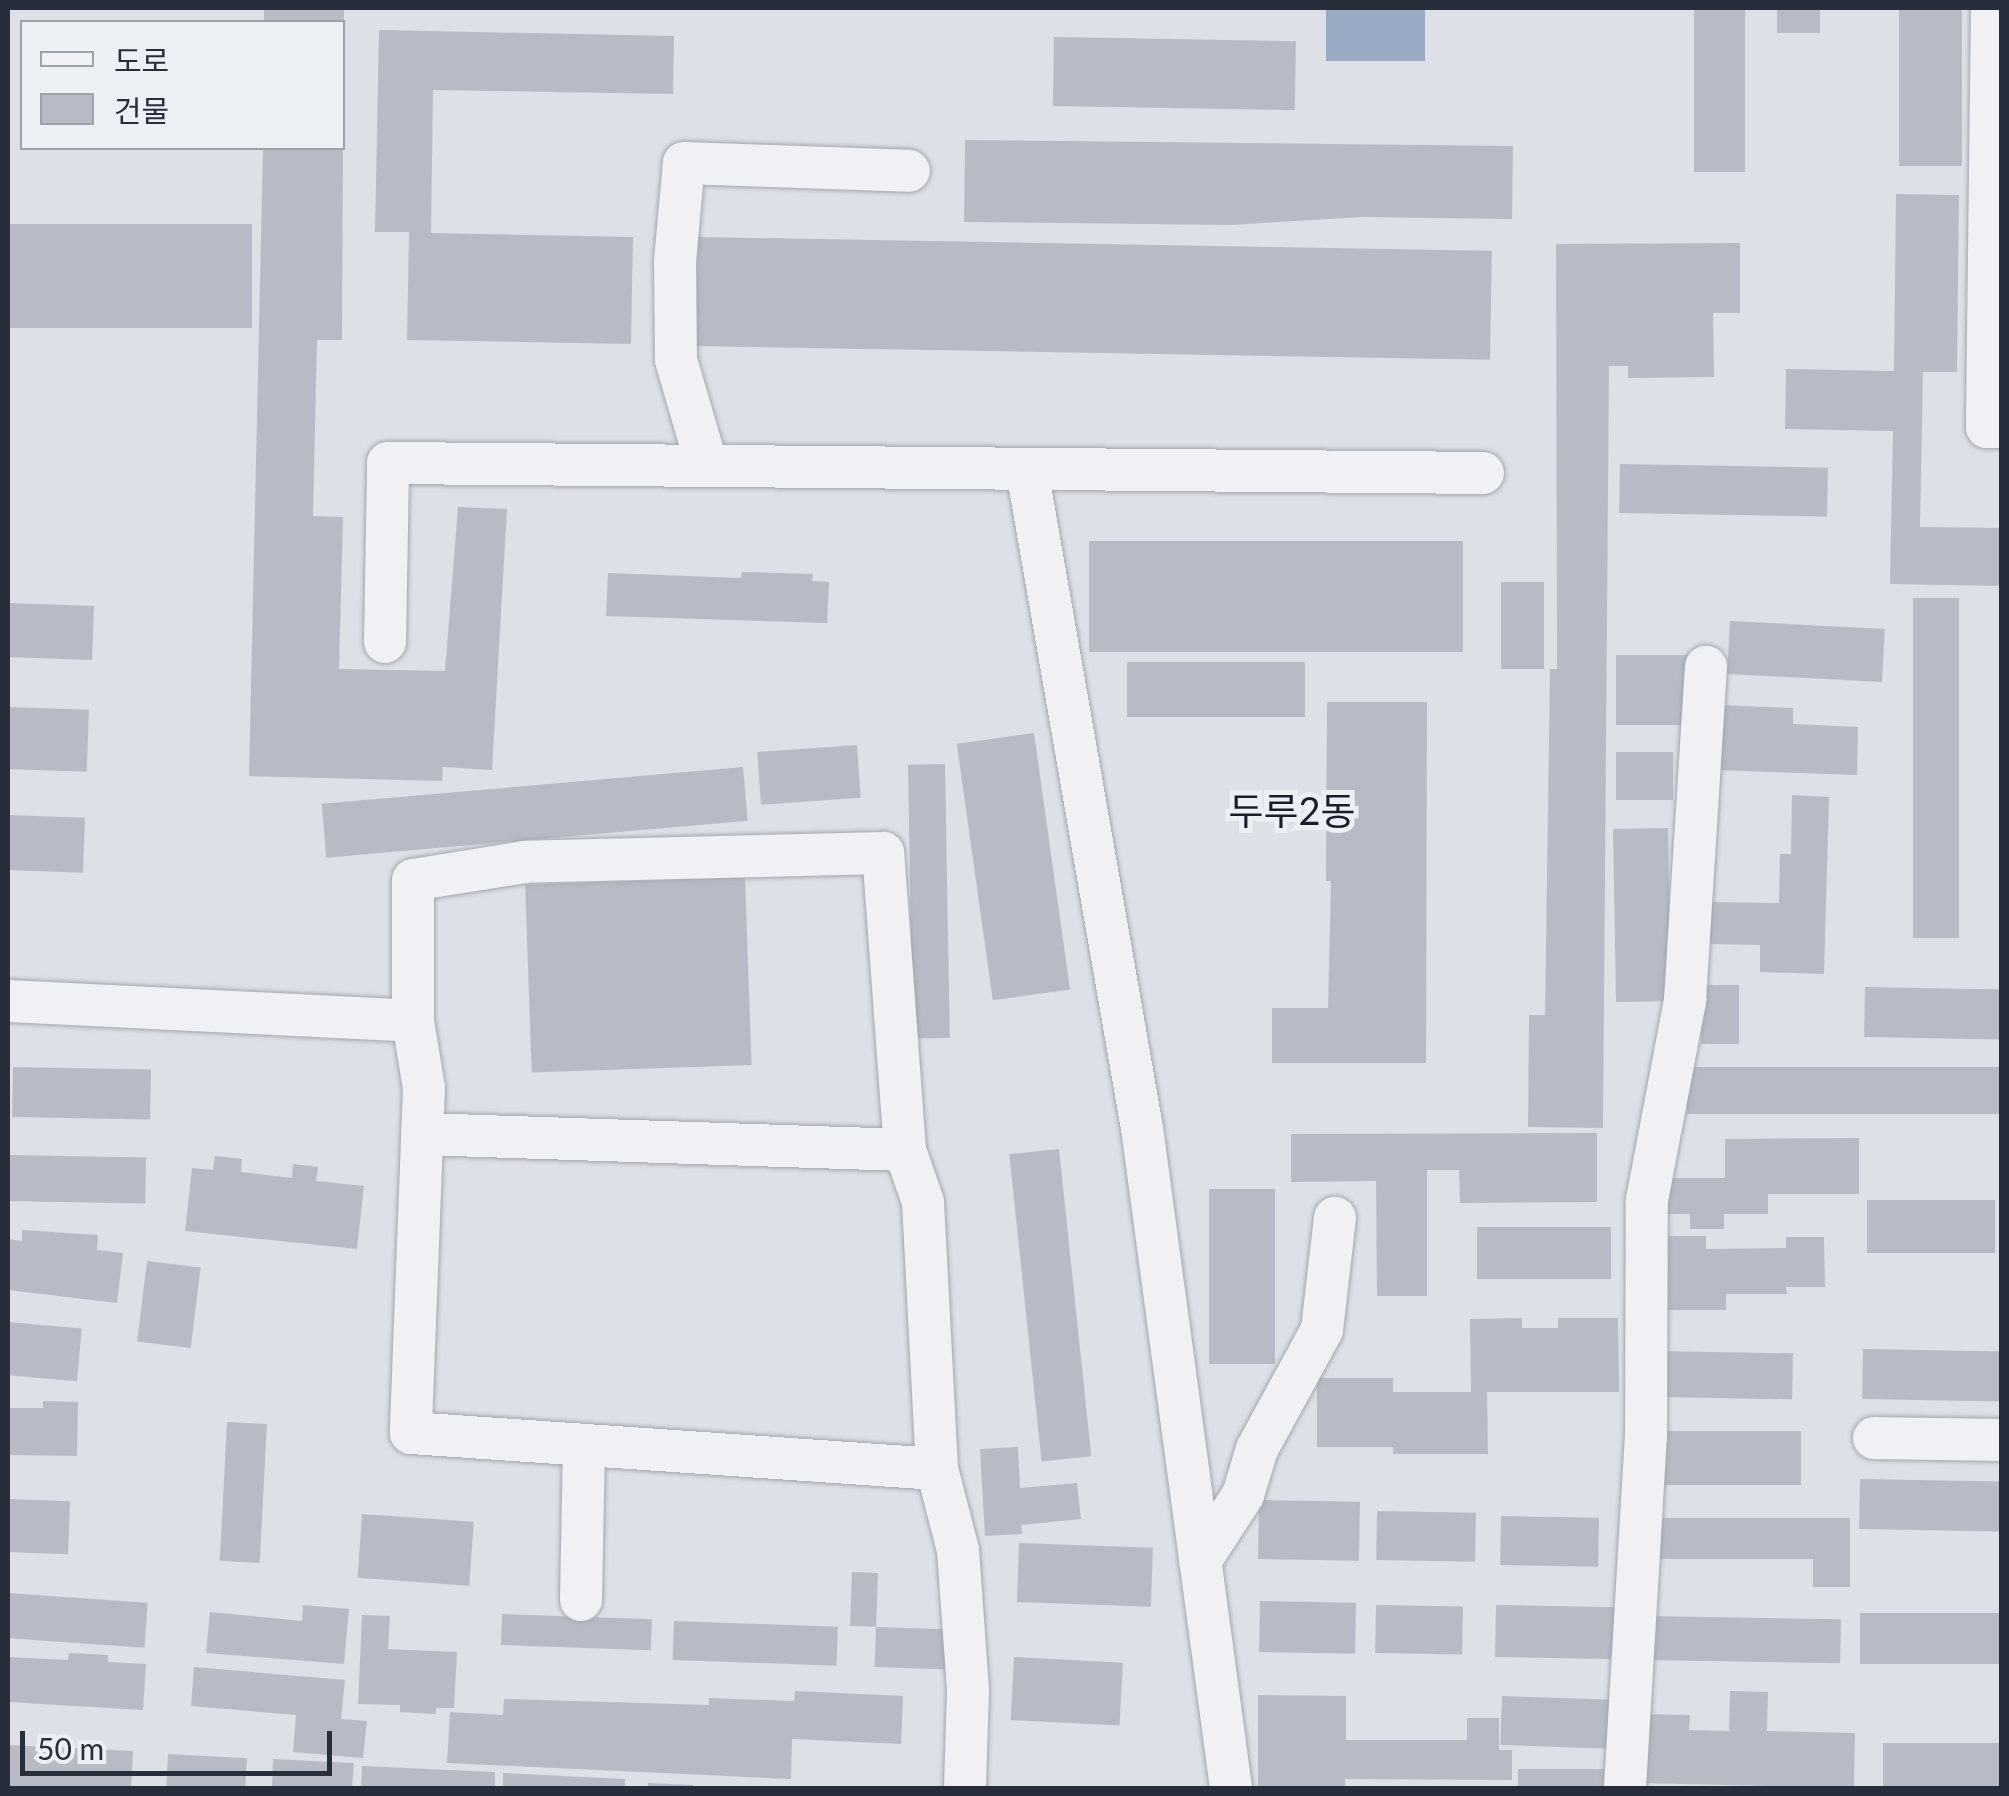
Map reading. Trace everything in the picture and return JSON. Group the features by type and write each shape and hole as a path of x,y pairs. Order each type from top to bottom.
{"street":[{"path":"1992,8 1987,426 2002,427"},
{"path":"707,466 676,360 675,261 684,163 909,171"},
{"path":"384,642 388,464 1483,473"},
{"path":"1027,470 1142,1128 1231,1788"},
{"path":"1625,1788 1646,1438 1647,1200 1685,1000 1706,667"},
{"path":"937,1469 410,1434 424,1088 413,1022 413,880 524,862 883,853 904,1150 923,1202 937,1469 958,1550 968,1691 966,1788"},
{"path":"8,1002 413,1022"},
{"path":"422,1134 904,1150"},
{"path":"1200,1562 1243,1495 1258,1450 1322,1330 1334,1218"},
{"path":"1874,1438 2002,1440"},
{"path":"581,1600 584,1445"}],"water":[{"path":"1326,8 1425,8 1425,61 1326,61"}],"building":[{"path":"264,8 344,8 344,20 264,20"},
{"path":"1694,8 1745,8 1745,172 1694,172"},
{"path":"1777,8 1820,8 1820,33 1777,33"},
{"path":"1899,8 1962,8 1962,166 1899,166"},
{"path":"379,30 674,36 673,94 433,90 431,233 633,237 631,344 407,340 409,232 375,232"},
{"path":"1054,37 1296,41 1295,110 1053,106"},
{"path":"965,140 1513,146 1512,219 1362,217 1231,225 964,222"},
{"path":"263,150 343,150 342,340 317,340 313,516 343,517 339,669 445,671 458,507 507,509 492,770 443,767 442,781 249,776"},
{"path":"1896,194 1959,195 1957,372 1923,372 1920,527 2002,528 2002,586 1890,584 1893,431 1785,429 1786,369 1894,371"},
{"path":"8,224 252,224 252,328 8,328"},
{"path":"698,237 1492,251 1490,360 696,346"},
{"path":"1740,243 1740,313 1713,313 1714,377 1628,378 1628,366 1609,366 1603,1128 1528,1127 1529,1015 1545,1015 1550,669 1557,669 1556,244"},
{"path":"1620,464 1828,468 1827,517 1619,513"},
{"path":"1089,541 1463,541 1463,652 1089,652"},
{"path":"742,572 813,574 812,581 829,582 827,623 606,616 608,573 741,578"},
{"path":"1501,582 1544,582 1544,669 1501,669"},
{"path":"1913,598 1959,598 1959,938 1913,938"},
{"path":"8,603 94,606 92,660 8,657"},
{"path":"1730,621 1885,629 1882,682 1727,674"},
{"path":"1616,655 1690,655 1690,725 1616,725"},
{"path":"1127,662 1305,662 1305,717 1127,717"},
{"path":"1327,702 1427,702 1426,1063 1272,1063 1272,1008 1328,1008 1331,881 1326,881"},
{"path":"1718,705 1793,708 1793,724 1858,727 1857,775 1716,770"},
{"path":"8,707 89,710 87,772 8,769"},
{"path":"1034,733 1070,989 993,1000 957,744"},
{"path":"857,745 861,798 761,805 757,752"},
{"path":"1616,752 1673,752 1673,800 1616,800"},
{"path":"945,764 950,1038 913,1039 908,765"},
{"path":"743,767 748,821 326,858 322,804"},
{"path":"1792,795 1829,797 1824,974 1760,972 1760,945 1705,944 1706,902 1779,903 1780,854 1791,854"},
{"path":"8,815 85,818 83,873 8,870"},
{"path":"1668,828 1671,1001 1616,1002 1613,829"},
{"path":"745,877 752,1065 532,1073 525,885"},
{"path":"1701,985 1739,985 1739,1044 1701,1044"},
{"path":"1865,987 2002,989 2001,1039 1864,1037"},
{"path":"13,1067 151,1069 150,1119 12,1117"},
{"path":"1687,1067 2002,1067 2002,1114 1687,1114"},
{"path":"1597,1133 1597,1202 1460,1203 1459,1170 1427,1170 1427,1296 1377,1296 1376,1181 1291,1182 1291,1134"},
{"path":"1859,1138 1859,1194 1768,1194 1768,1214 1724,1214 1724,1229 1690,1229 1690,1214 1659,1214 1659,1178 1725,1178 1725,1139"},
{"path":"1059,1149 1091,1456 1042,1462 1009,1154"},
{"path":"8,1155 146,1157 145,1203 8,1201"},
{"path":"215,1156 242,1159 241,1172 292,1178 293,1164 318,1167 316,1181 364,1186 357,1249 185,1231 192,1168 213,1170"},
{"path":"1209,1189 1275,1189 1275,1364 1209,1364"},
{"path":"1867,1200 1995,1200 1995,1253 1867,1253"},
{"path":"1477,1227 1611,1227 1611,1279 1477,1279"},
{"path":"22,1230 98,1235 97,1250 123,1253 117,1303 8,1290 8,1239 22,1241"},
{"path":"1661,1236 1706,1236 1706,1249 1786,1248 1786,1237 1824,1237 1825,1287 1786,1287 1787,1294 1726,1294 1726,1310 1662,1310"},
{"path":"147,1261 201,1268 191,1348 137,1341"},
{"path":"1522,1318 1522,1328 1558,1328 1558,1318 1618,1318 1619,1392 1487,1392 1488,1454 1393,1454 1393,1447 1317,1447 1317,1378 1393,1378 1393,1392 1471,1392 1470,1319"},
{"path":"8,1322 82,1328 77,1381 8,1375"},
{"path":"1863,1349 2002,1351 2001,1401 1862,1399"},
{"path":"1658,1351 1793,1353 1792,1399 1657,1397"},
{"path":"43,1401 78,1402 77,1456 8,1455 8,1408 43,1408"},
{"path":"227,1422 267,1424 260,1563 220,1561"},
{"path":"1655,1431 1801,1431 1801,1485 1655,1485"},
{"path":"1018,1447 1020,1488 1077,1483 1081,1519 1021,1525 1022,1534 985,1536 980,1449"},
{"path":"1860,1479 2002,1481 2001,1531 1859,1529"},
{"path":"8,1499 70,1501 68,1554 8,1552"},
{"path":"1259,1500 1360,1502 1359,1561 1258,1559"},
{"path":"1377,1511 1476,1513 1475,1562 1376,1560"},
{"path":"362,1514 474,1522 469,1586 358,1578"},
{"path":"1501,1516 1599,1518 1598,1567 1500,1565"},
{"path":"1656,1518 1850,1518 1850,1587 1813,1587 1813,1559 1656,1559"},
{"path":"1019,1543 1153,1548 1151,1607 1017,1602"},
{"path":"852,1572 878,1573 876,1627 850,1626"},
{"path":"8,1593 148,1603 145,1648 8,1638"},
{"path":"1260,1601 1356,1603 1355,1654 1259,1652"},
{"path":"303,1605 349,1609 344,1664 206,1653 210,1612 302,1621"},
{"path":"1376,1605 1463,1607 1462,1655 1375,1653"},
{"path":"1496,1605 1619,1607 1618,1659 1495,1657"},
{"path":"1860,1613 2002,1613 2002,1664 1860,1664"},
{"path":"502,1614 652,1619 651,1650 501,1645"},
{"path":"362,1615 390,1616 388,1649 457,1652 454,1708 436,1708 436,1714 400,1712 400,1705 358,1704"},
{"path":"1649,1616 1841,1619 1840,1663 1648,1660"},
{"path":"674,1621 838,1627 837,1666 673,1660"},
{"path":"876,1627 951,1630 950,1670 875,1667"},
{"path":"69,1653 108,1655 108,1662 146,1664 143,1710 8,1702 8,1657 68,1660"},
{"path":"1014,1657 1123,1663 1120,1726 1011,1720"},
{"path":"194,1667 345,1680 341,1719 367,1721 363,1758 293,1752 296,1715 191,1706"},
{"path":"795,1691 903,1696 901,1744 792,1739 791,1779 447,1763 450,1712 503,1715 504,1699 709,1705 709,1698 794,1701"},
{"path":"1730,1691 1768,1692 1767,1731 1855,1733 1854,1788 1639,1783 1641,1714 1690,1715 1689,1730 1729,1731"},
{"path":"1258,1695 1346,1696 1346,1740 1467,1740 1467,1718 1499,1718 1499,1750 1512,1750 1512,1780 1345,1779 1345,1788 1258,1788"},
{"path":"1502,1696 1611,1700 1609,1749 1500,1745"},
{"path":"1883,1743 2002,1743 2002,1788 1883,1788"},
{"path":"8,1745 133,1751 131,1788 8,1788"},
{"path":"168,1754 247,1758 245,1788 166,1788"},
{"path":"273,1759 354,1763 352,1788 272,1788"},
{"path":"362,1766 495,1772 495,1788 361,1788"},
{"path":"1518,1769 1604,1769 1604,1788 1518,1788"},
{"path":"503,1773 625,1779 625,1788 503,1788"},
{"path":"648,1783 693,1785 693,1788 648,1788"}],"district":[{"name":"두루2동","path":"1292,811"}]}
